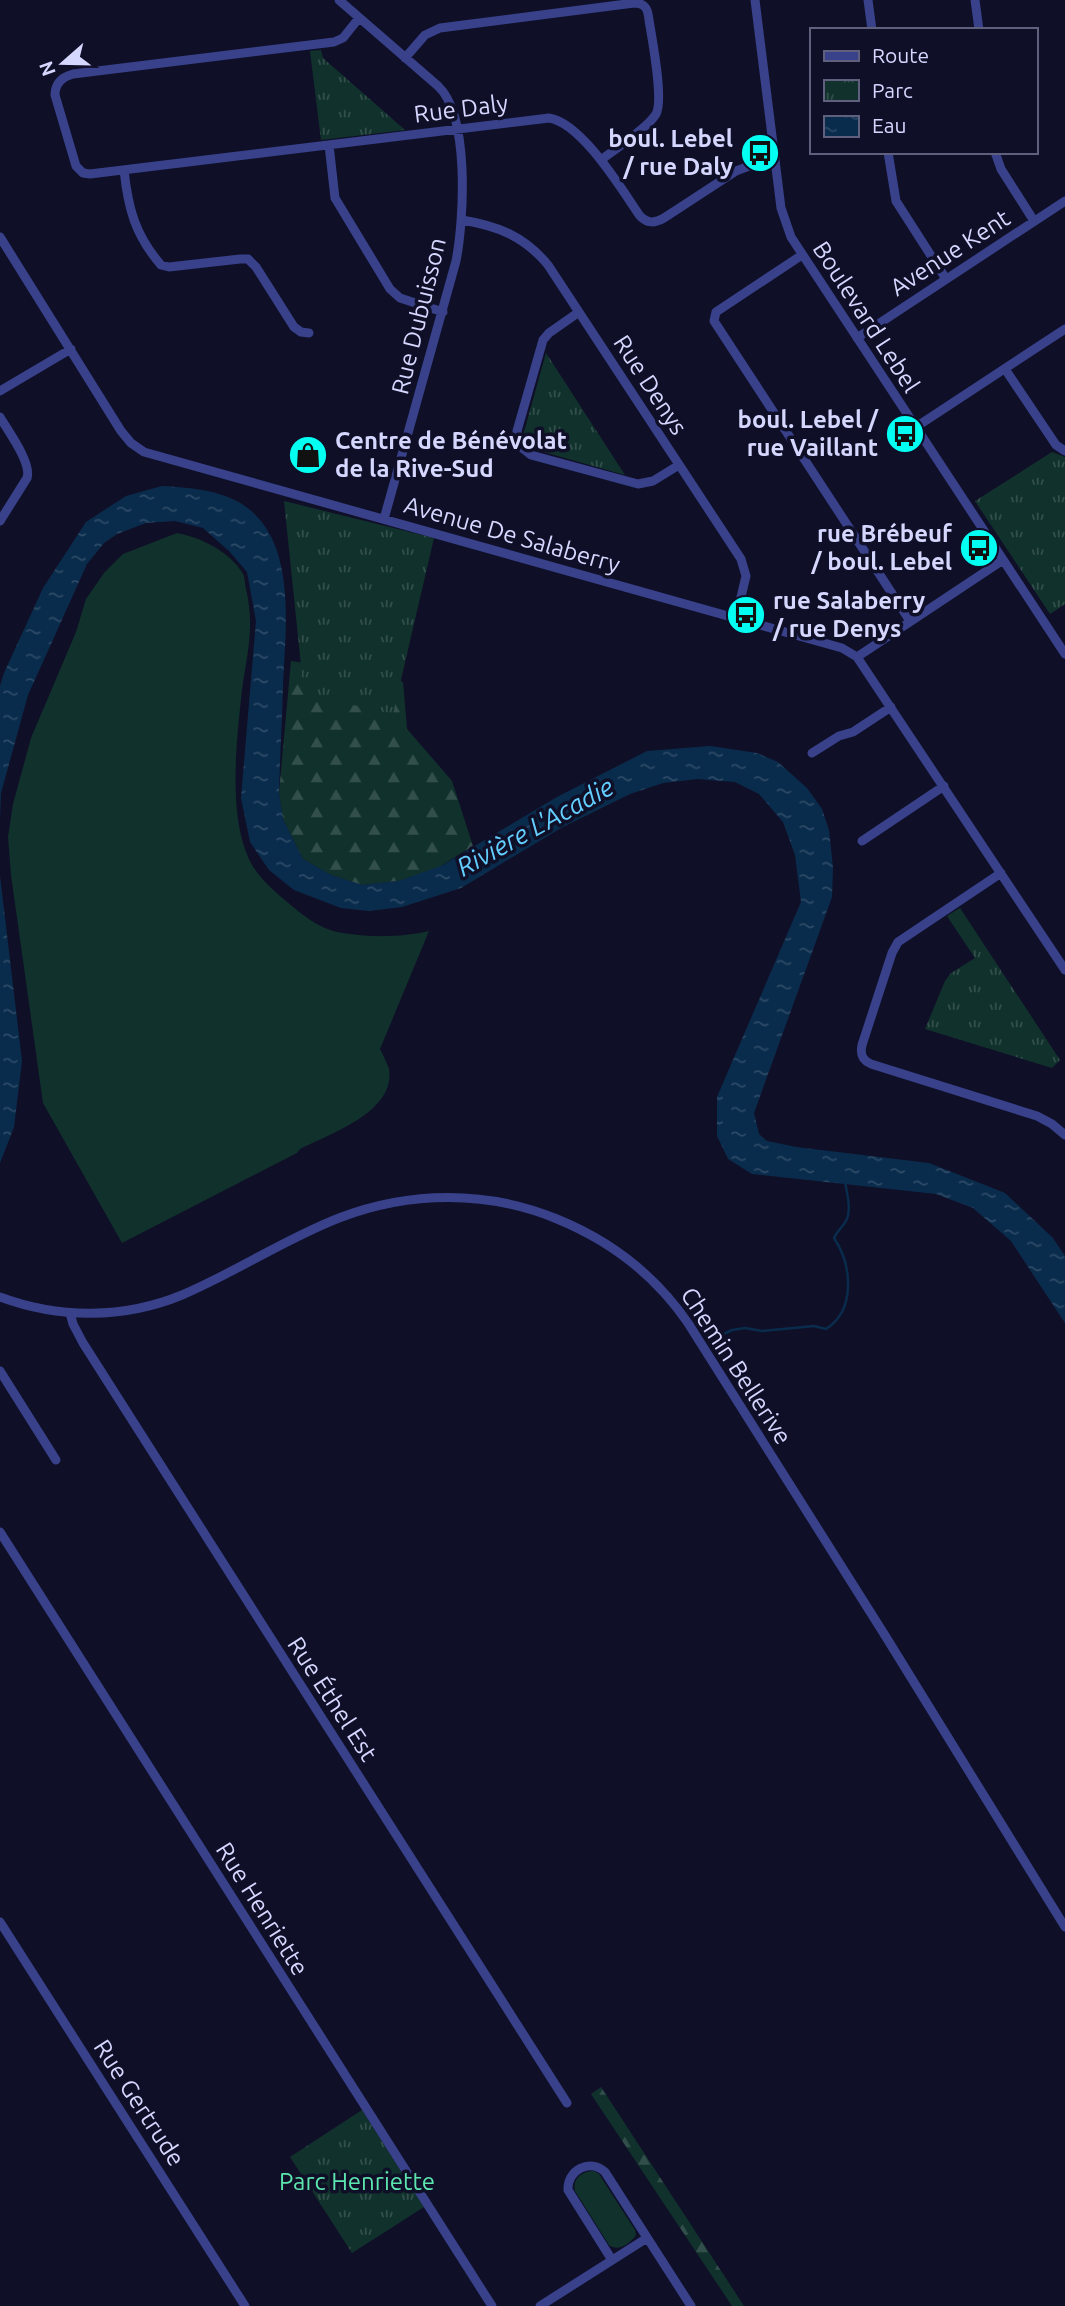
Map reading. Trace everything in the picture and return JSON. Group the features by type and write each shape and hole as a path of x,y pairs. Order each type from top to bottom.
{"street":[{"name":"Rue Dubuisson","path":"339,0 446,94 452,106 457,130 462,187 462,220 456,261 384,519"},
{"name":"Boulevard Lebel","path":"755,0 784,221 802,255 1065,654"},
{"path":"868,0 872,28"},
{"path":"975,0 979,28"},
{"path":"405,58 425,35 440,28 642,4 647,10 649,20 659,95 658,110 649,122 601,160"},
{"name":"Rue Daly","path":"359,18 343,37 334,42 64,77 56,87 57,102 75,163 81,172 90,174 544,118 557,120 571,127 601,160 640,216 653,222 664,218 741,169 775,161"},
{"path":"329,145 335,198 390,289 400,298 443,312"},
{"path":"888,154 896,201 946,279"},
{"path":"996,154 1003,173 1034,221"},
{"path":"124,170 130,214 161,265 169,267 248,259 256,267 294,327 309,333"},
{"name":"Avenue Kent","path":"857,338 1065,201"},
{"name":"Rue Denys","path":"462,220 497,227 526,242 548,265 745,568 745,581 736,618"},
{"name":"Avenue De Salaberry","path":"1,241 124,434 144,452 842,648 857,657"},
{"path":"802,255 716,312 713,321 910,621"},
{"path":"579,312 548,333 543,340 517,431 520,447 531,455 634,484 646,484 680,465"},
{"path":"916,427 1065,329"},
{"path":"0,391 71,349"},
{"path":"1005,369 1054,443 1065,451"},
{"path":"0,417 25,461 29,475 0,521"},
{"path":"1003,560 857,657 1065,970"},
{"path":"812,753 839,736 853,732 891,707"},
{"path":"862,841 944,786"},
{"path":"1001,873 896,945 862,1047 862,1056 871,1063 1037,1116 1065,1135"},
{"name":"Chemin Bellerive","path":"0,1297 36,1308 70,1313 117,1311 173,1298 329,1222 362,1210 407,1200 459,1197 512,1204 562,1221 615,1249 654,1280 688,1323 1065,1927"},
{"name":"Rue Éthel Est","path":"70,1313 83,1343 567,2103"},
{"path":"0,1371 56,1460"},
{"name":"Rue Henriette","path":"0,1532 492,2306"},
{"name":"Rue Gertrude","path":"0,1922 245,2306"},
{"path":"612,2260 569,2194 569,2179 578,2169 586,2166 595,2165 605,2172 691,2306"},
{"path":"540,2306 647,2238"}],"green space":[{"path":"321,50 323,58 405,130 321,140 310,51"},
{"path":"546,353 625,475 533,449 525,444 524,432"},
{"path":"1052,452 1065,457 1065,604 1050,614 975,501"},
{"path":"284,501 434,538 393,714 304,694"},
{"path":"177,533 205,542 223,552 238,566 244,577 250,632 239,718 235,780 242,840 252,865 263,880 284,899 309,919 330,930 353,935 380,936 429,931 380,1049 389,1069 388,1084 382,1098 372,1109 358,1120 297,1153 122,1243 43,1103 8,837 13,804 31,738 76,632 86,599 104,573 123,554"},
{"path":"291,661 390,676 403,682 407,729 452,781 473,846 439,867 399,881 362,885 331,875 303,859 283,819 279,793"},
{"path":"960,908 1060,1060 1052,1068 925,1029 945,981 951,973 975,958 947,916"},
{"path":"601,2087 744,2306 732,2306 591,2094"},
{"name":"Parc Henriette","path":"362,2110 424,2207 352,2253 290,2157"},
{"path":"594,2171 599,2174 635,2230 636,2235 624,2246 616,2248 609,2245 575,2191 575,2183 579,2177"}],"water":[{"name":"Rivière L'Acadie","path":"162,486 202,490 228,497 251,510 271,537 279,556 283,577 286,622 279,793 283,819 303,859 331,875 362,885 399,881 443,865 557,797 647,751 710,746 757,753 778,762 807,788 822,809 829,830 833,868 832,897 754,1113 759,1134 767,1141 796,1147 929,1163 1005,1193 1053,1238 1065,1256 1065,1323 1011,1241 973,1208 936,1194 752,1174 728,1159 717,1136 717,1097 801,902 795,855 783,822 759,794 735,782 698,779 663,783 630,794 561,828 461,888 402,907 369,911 341,908 294,890 269,870 250,842 241,798 256,621 247,572 229,551 203,528 175,521 146,523 117,534 104,543 87,564 28,695 1,793 0,819 0,686 43,588 86,522 126,496"},
{"path":"0,876 22,1061 14,1127 0,1163"}],"waterway":[{"path":"709,1341 732,1330 745,1328 762,1331 814,1326 826,1329 836,1321 842,1311 848,1287 845,1261 834,1238 847,1220 849,1203 845,1182"}],"place":[{"name":"boul. Lebel / rue Daly","path":"760,153"},
{"name":"boul. Lebel / rue Vaillant","path":"905,434"},
{"name":"Centre de Bénévolat de la Rive-Sud","path":"308,455"},
{"name":"rue Brébeuf / boul. Lebel","path":"979,548"},
{"name":"rue Salaberry / rue Denys","path":"746,615"}]}
